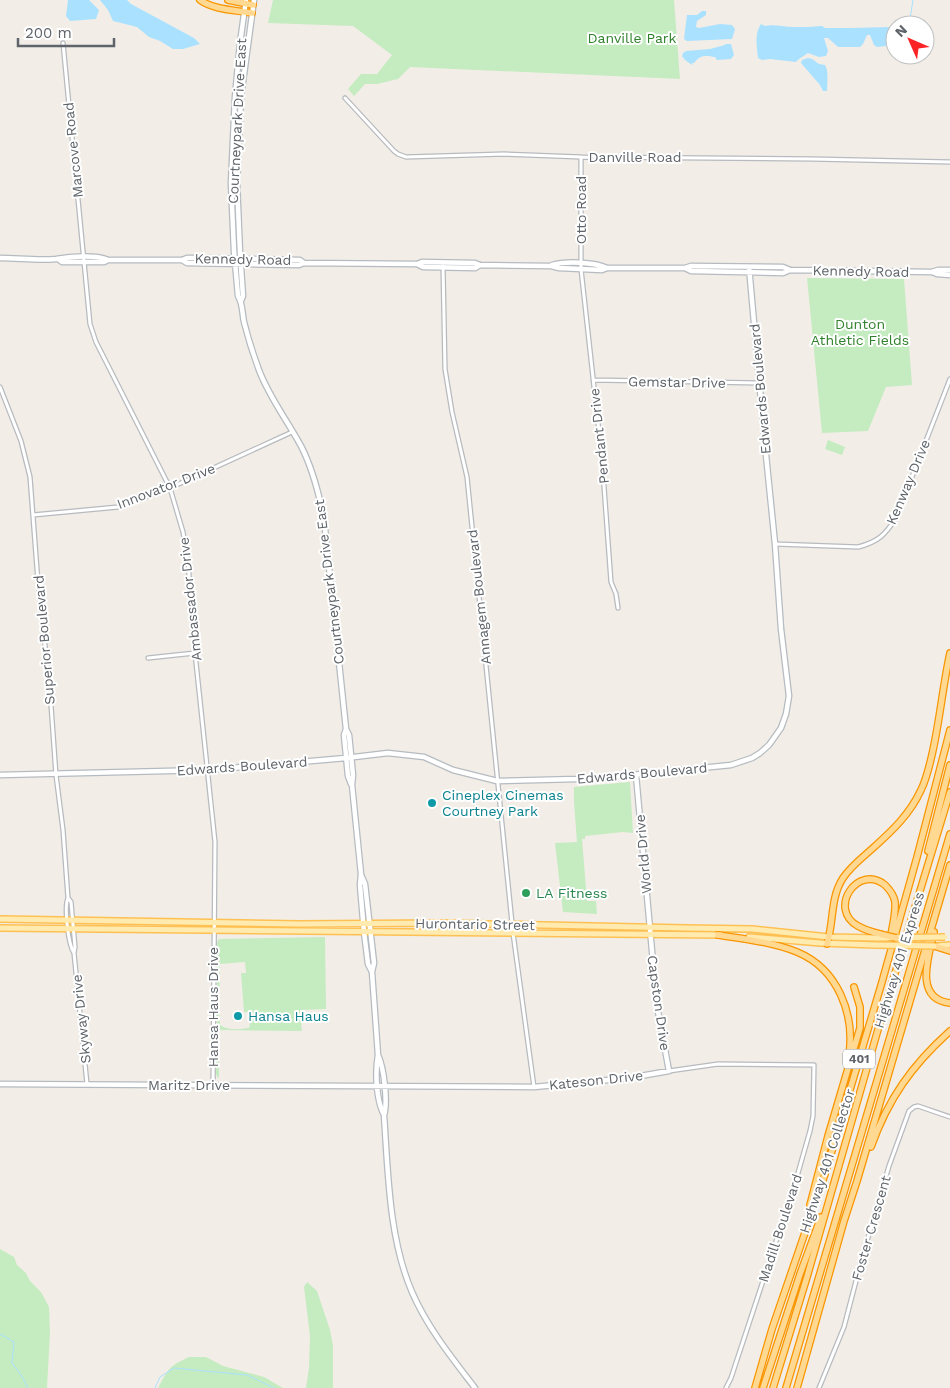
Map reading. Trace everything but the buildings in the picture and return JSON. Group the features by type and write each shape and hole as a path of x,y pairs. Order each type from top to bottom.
{"highway":[{"path":"200,0 209,5 252,13"},
{"path":"228,0 253,2"},
{"path":"828,940 837,890 843,878 851,868 890,833 906,815 921,792 929,768 950,653"},
{"path":"941,706 950,673"},
{"name":"Highway 401 Collector","path":"755,1388 772,1329 824,1174 882,982 950,730"},
{"path":"914,912 950,765"},
{"name":"Highway 401 Express","path":"773,1388 950,792"},
{"name":"Highway 401 Express","path":"786,1388 950,834"},
{"name":"401","path":"797,1388 844,1220 950,864"},
{"path":"882,982 884,963 894,918 895,902 892,893 882,883 870,880 855,885 847,894 846,909 851,921 857,926 879,936 896,938"},
{"path":"934,917 936,924 926,983 933,996 943,1002 950,1003"},
{"path":"718,935 771,944 799,953 829,976 844,1000 850,1023 850,1045 844,1082"},
{"path":"934,946 950,951"},
{"path":"802,1239 823,1154 860,1028 860,1006 854,987"},
{"path":"857,1181 878,1128 893,1098 915,1067 950,1031"},
{"path":"940,1040 950,1035"},
{"path":"763,1388 803,1265 820,1220 826,1210"}],"main road":[{"name":"Courtneypark Drive East","path":"238,261 231,183 235,97 246,2"},
{"name":"Courtneypark Drive East","path":"253,2 241,97 237,183 238,296 241,301 247,334 258,369 268,391 301,446 309,464 318,490 324,519 346,729 349,735 349,758 353,775 352,785 361,875 363,923 367,932"},
{"name":"Kennedy Road","path":"0,258 58,259 62,257 84,260 103,258 108,260 182,260 187,263 238,261 299,265 304,263 416,264 422,262 443,265 475,263 480,265 551,266 558,263 602,270 608,268 685,268 691,271 749,270 783,273 790,270 932,272 950,275"},
{"name":"Edwards Boulevard","path":"0,775 208,770 388,753 424,757 453,770 497,781 636,775 731,765 752,758 769,745 781,728 789,696 781,629 775,544 749,270"},
{"name":"Kennedy Road","path":"932,272 950,270"},
{"name":"World Drive","path":"636,775 650,934"},
{"name":"Courtneypark Drive East","path":"361,875 365,884 369,923 367,932"},
{"name":"Hurontario Street","path":"0,919 649,927 752,930 876,945 934,946"},
{"name":"Hurontario Street","path":"0,928 650,934 828,940 879,936"},
{"path":"367,932 368,964 372,972 378,1056 376,1065 377,1086 380,1108 384,1115"},
{"name":"Capston Drive","path":"650,934 657,1006 669,1071"},
{"path":"896,938 948,937"},
{"path":"942,947 950,945"},
{"path":"378,1056 382,1064 386,1108 384,1115 393,1215 402,1262 412,1292 426,1320 475,1388"},
{"name":"Kateson Drive","path":"377,1086 534,1087 629,1078 669,1071"},
{"name":"Maritz Drive","path":"0,1084 377,1086"}],"street":[{"name":"Marcove Road","path":"63,43 84,260"},
{"name":"Danville Road","path":"345,98 394,151 406,157 504,154 581,157 950,162"},
{"name":"Otto Road","path":"581,157 581,266"},
{"name":"Ambassador Drive","path":"84,260 90,324 96,342 170,488 184,538 188,562 195,653 215,842 214,930"},
{"name":"Annagem Boulevard","path":"443,265 444,364 452,412 467,477 512,924 534,1087"},
{"name":"Pendant Drive","path":"581,266 602,459 610,575 618,608"},
{"name":"Kenway Drive","path":"775,544 858,547 870,544 886,533 896,518 950,379"},
{"name":"Gemstar Drive","path":"593,380 760,383"},
{"name":"Superior Boulevard","path":"0,387 24,448 30,477 56,774 63,830 68,898 71,902 70,920"},
{"name":"Innovator Drive","path":"33,515 118,507 170,488 292,432"},
{"path":"148,658 195,653"},
{"name":"Skyway Drive","path":"70,920 71,948 74,953 87,1085"},
{"name":"Hansa Haus Drive","path":"213,1085 214,930"},
{"name":"Kateson Drive","path":"669,1071 718,1064 814,1065"},
{"name":"Madill Boulevard","path":"726,1388 780,1228 810,1131 813,1116 814,1065"},
{"name":"Foster Crescent","path":"819,1388 844,1327 889,1166 909,1111 914,1106 918,1106 950,1117"}],"green space":[{"name":"Danville Park","path":"273,0 674,0 680,79 410,67 398,79 377,84 365,84 354,96 348,89 361,74 377,74 392,55 353,26 268,23"},
{"name":"Dunton Athletic Fields","path":"807,278 904,279 912,385 886,387 868,431 822,433"},
{"path":"828,440 845,447 842,455 825,449"},
{"path":"630,782 633,833 623,832 585,836 585,839 582,839 587,901 596,901 597,914 563,912 555,843 577,842 574,787"},
{"path":"325,937 326,1009 300,1010 302,1031 219,1030 218,1078 216,1074 217,1009 219,1007 220,1025 230,1029 249,1028 252,1013 244,1012 241,973 246,973 245,962 220,964 219,1002 217,1000 217,942 219,939"},
{"path":"0,1249 14,1257 17,1265 41,1292 49,1307 50,1333 47,1388 0,1388"},
{"path":"307,1282 317,1291 330,1330 333,1346 333,1388 306,1388 310,1336 304,1287"},
{"path":"189,1357 206,1357 223,1366 264,1377 283,1388 158,1388 170,1369"}],"water":[{"path":"68,0 89,0 99,10 96,19 70,21 66,16"},
{"path":"100,0 127,0 131,4 194,38 200,44 183,49 173,49 149,37 137,27 113,21 108,10"},
{"path":"702,11 706,11 706,15 697,21 696,27 720,24 732,25 735,29 732,39 687,41 684,39 687,15 697,15"},
{"path":"761,24 765,26 793,27 822,26 825,28 885,27 885,46 877,47 874,45 870,35 867,35 860,47 838,47 828,38 824,38 828,51 826,56 819,57 808,53 796,62 762,60 758,58 756,41"},
{"path":"731,44 734,55 731,59 717,60 715,57 703,56 698,58 692,65 682,56 686,51 710,49"},
{"path":"808,58 825,65 827,91 823,91 801,63 802,60"}],"waterway":[{"path":"911,15 913,0"},
{"path":"0,1334 14,1342 12,1363 28,1388"},
{"path":"155,1388 160,1377 174,1368 247,1375 274,1388"}],"place":[{"name":"Cineplex Cinemas Courtney Park","path":"432,803"},
{"name":"LA Fitness","path":"526,893"},
{"name":"Hansa Haus","path":"238,1016"}]}
